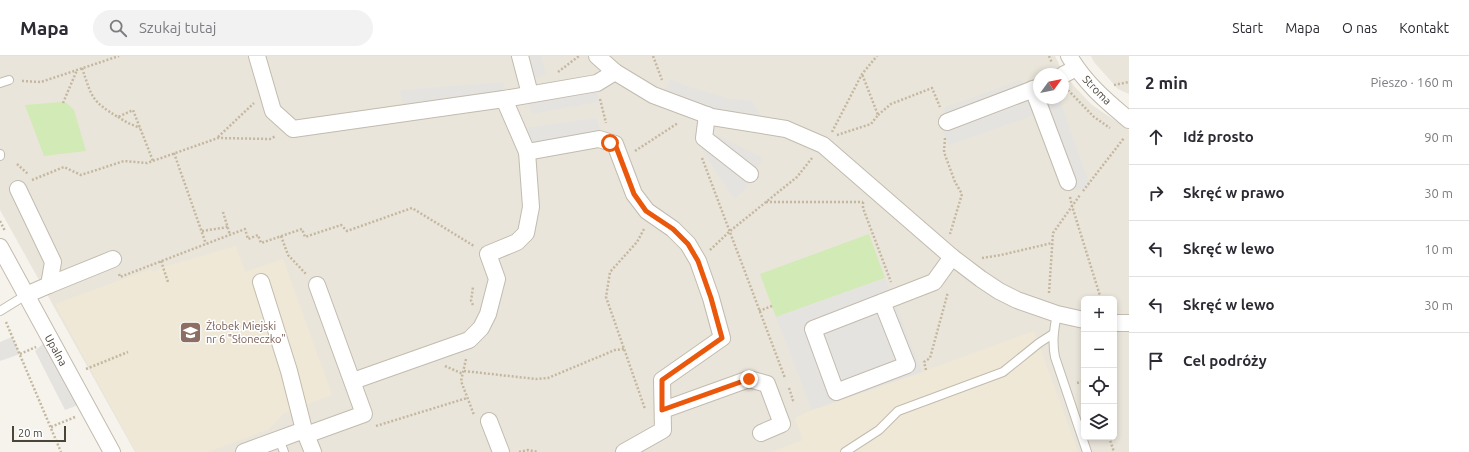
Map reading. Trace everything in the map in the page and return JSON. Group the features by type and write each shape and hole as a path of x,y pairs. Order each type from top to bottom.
{"street":[{"path":"257,56 273,112 293,129 504,99 597,83 615,72"},
{"path":"520,56 530,94"},
{"path":"597,56 615,72 649,93 712,117 786,128 823,145 952,257 999,291 1017,300 1053,313 1081,319"},
{"name":"Stroma","path":"1070,66 1102,98 1129,120"},
{"path":"947,122 1033,89"},
{"path":"353,381 469,340 481,328 488,314 497,279 488,254 517,242 526,233 531,208 526,152 504,99"},
{"path":"1041,104 1068,182"},
{"path":"706,115 704,138 750,174"},
{"path":"526,152 599,139 615,144 634,194 646,211 678,234 688,244 698,261 711,298 722,338 662,380 663,430 624,452"},
{"path":"22,185 52,262 49,285"},
{"name":"Upalna","path":"0,247 112,452"},
{"path":"882,302 907,365 836,392 813,329 882,302 934,282 952,257"},
{"path":"26,295 113,259"},
{"path":"261,282 289,370 305,433 313,452"},
{"path":"244,452 282,446 305,433 364,414 317,285"},
{"path":"1117,322 1129,323"},
{"path":"662,410 749,379 767,384 782,424 761,433"},
{"path":"490,421 501,452"}],"lane":[{"path":"0,83 9,80"},
{"path":"1,310 26,295"},
{"path":"1053,313 1055,357 1087,452"},
{"path":"845,452 879,430 898,411 1003,372 1039,343 1053,334"}],"path":[{"path":"9,80 40,82 119,56"},
{"path":"829,138 862,74 877,56"},
{"path":"82,68 91,94 96,102 101,107 128,123 140,128"},
{"path":"63,103 77,70"},
{"path":"862,74 878,115"},
{"path":"1109,86 1129,82"},
{"path":"597,83 610,143"},
{"path":"836,135 871,124 878,115 891,104 932,88 947,122 944,152 955,182 962,194 948,242 952,257 1001,255 1052,243"},
{"path":"218,138 267,90"},
{"path":"118,117 133,110 153,161"},
{"path":"621,160 683,119"},
{"path":"22,185 64,167 81,175 124,161 147,163 218,138 270,139 293,129"},
{"path":"1053,313 1053,233 1124,138"},
{"path":"174,153 206,244"},
{"path":"698,261 765,202 797,177 814,155 807,153"},
{"path":"701,157 793,400 776,407"},
{"path":"1068,182 1072,206 1100,296"},
{"path":"765,202 863,202"},
{"path":"113,259 120,277 245,229 248,239 258,235 261,243 302,229 305,237 341,224 346,231 412,208 488,254"},
{"path":"223,212 230,235"},
{"path":"652,214 637,242 610,272 606,296 654,435"},
{"path":"202,231 228,227"},
{"path":"281,236 288,255 317,285"},
{"path":"161,261 168,282"},
{"path":"473,287 471,301 476,311"},
{"path":"926,370 924,362 930,358 949,290"},
{"path":"759,311 772,306"},
{"path":"1,310 61,452"},
{"path":"469,340 461,381 476,420 490,421"},
{"path":"20,354 37,346"},
{"path":"464,371 536,379 548,378 615,350 624,349"},
{"path":"84,370 128,352"},
{"path":"369,428 467,398"},
{"path":"51,427 76,416"},
{"path":"1110,440 1114,452"},
{"path":"519,452 528,450 538,452"}],"shaded area":[{"path":"0,56 1055,56 1061,68 1033,68 1033,104 1069,104 1069,79 1092,105 1129,130 1129,452 135,452 0,210"},
{"path":"527,56 541,56 546,75 533,79"},
{"path":"1091,56 1129,56 1129,94 1118,89 1094,62"},
{"path":"670,79 689,87 731,99 751,100 762,117 716,110 665,92"},
{"path":"1020,80 1032,88 948,119 944,108"},
{"path":"504,82 506,95 403,105 400,90"},
{"path":"597,90 599,102 532,114 528,102"},
{"path":"1029,101 1035,115 949,145 942,132"},
{"path":"1048,104 1061,104 1091,188 1076,190"},
{"path":"597,118 600,131 523,144 516,129"},
{"path":"717,135 763,158 746,189 734,199 701,148"},
{"name":"Żłobek Miejski nr 6 \"Słoneczko\"","path":"236,246 245,272 283,259 332,395 284,413 269,429 208,452 136,452 55,304 151,269 152,272 163,267"},
{"path":"885,278 922,372 812,410 776,317"},
{"path":"1034,331 1078,452 771,452 803,440 795,418 812,410"},
{"path":"12,337 20,354 0,361 0,342"},
{"path":"44,343 78,405 65,410 35,351"}],"green space":[{"path":"60,102 67,103 74,110 86,151 44,156 25,105"},
{"path":"869,234 885,278 776,317 760,274"}],"place":[{"name":"Żłobek Miejski nr 6 \"Słoneczko\"","path":"190,332"}],"route":[{"path":"610,143 615,144 634,194 646,211 673,229 688,244 698,261 711,298 722,338 662,380 662,410 749,379"}]}
